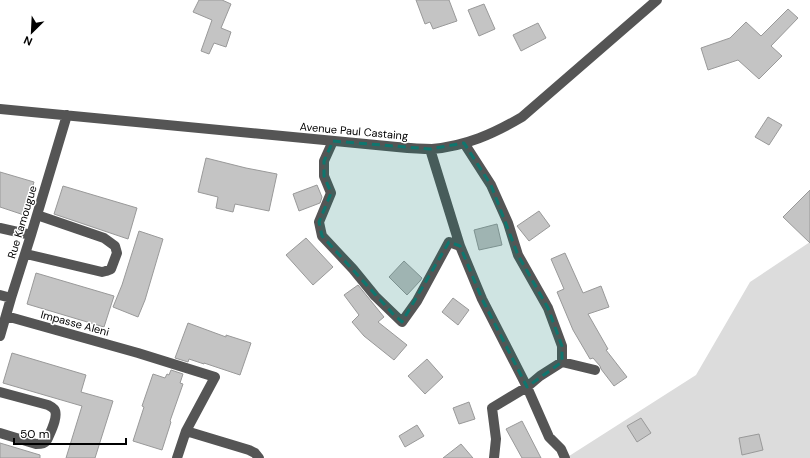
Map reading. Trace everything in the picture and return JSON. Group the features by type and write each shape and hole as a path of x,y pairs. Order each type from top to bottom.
{"street":[{"name":"Avenue Paul Castaing","path":"0,109 397,147 430,149 455,146 499,130 522,117 657,0"},
{"name":"Rue Kamougue","path":"0,336 10,298 26,254 67,115"},
{"path":"332,141 324,161 324,176 331,193 319,222 322,236 375,296 402,322 417,301 449,242 460,246"},
{"path":"464,143 491,185 508,223 518,255 548,308 562,346 562,362"},
{"path":"430,149 460,246 482,299 527,387 549,437 561,450 565,458"},
{"path":"26,254 106,272 111,269 117,253 115,246 104,238 37,215"},
{"path":"0,228 31,235"},
{"path":"0,295 10,298"},
{"name":"Impasse Aleni","path":"6,316 138,353 215,377 186,431"},
{"path":"494,458 496,439 492,408 527,387 540,376 562,362 595,370"},
{"path":"0,392 51,407 55,411 56,417 47,441 42,444 36,444 0,433"},
{"path":"177,458 186,431 249,450 255,453 259,458"}],"highlighted area":[{"path":"333,141 430,149 464,143 491,185 518,255 548,308 562,346 562,362 527,387 482,299 460,246 449,242 402,322 393,314 322,236 319,222 331,193 324,176 324,161"}],"shaded area":[{"path":"810,242 810,458 566,458 696,375 750,282"}],"building":[{"path":"199,0 222,0 231,4 221,28 231,32 226,47 214,43 209,54 201,51 212,20 193,12"},
{"path":"416,0 449,0 457,21 433,29 430,22 425,24"},
{"path":"484,4 495,29 479,36 468,10"},
{"path":"788,9 798,18 771,46 782,56 759,79 738,60 708,70 701,48 730,38 746,22 761,36"},
{"path":"538,23 546,38 521,51 513,35"},
{"path":"768,117 782,125 769,145 755,137"},
{"path":"206,158 277,174 269,211 235,204 233,212 216,208 218,197 198,192"},
{"path":"0,172 34,182 24,215 0,207"},
{"path":"317,185 322,197 320,203 299,211 293,194"},
{"path":"63,186 137,208 128,239 54,214"},
{"path":"810,190 810,243 783,217"},
{"path":"539,211 550,226 529,241 517,226"},
{"path":"497,224 502,245 479,250 474,230"},
{"path":"139,231 163,239 145,300 138,317 113,307 122,285"},
{"path":"306,238 333,267 313,285 286,255"},
{"path":"565,253 583,293 601,286 609,307 588,314 608,349 606,350 627,377 614,386 593,358 590,359 573,330 557,292 564,289 551,259"},
{"path":"404,261 422,278 407,295 389,277"},
{"path":"36,273 114,296 104,327 27,304"},
{"path":"358,285 384,317 378,322 407,345 394,360 364,336 352,322 359,315 344,295"},
{"path":"453,298 469,310 458,325 442,312"},
{"path":"188,323 226,337 226,335 251,343 240,375 189,359 188,362 175,358"},
{"path":"12,353 86,375 81,392 113,401 95,458 66,458 82,406 3,383"},
{"path":"427,359 443,377 425,394 408,376"},
{"path":"171,370 183,374 180,383 183,384 162,450 133,441 144,407 142,406 153,374 165,378 167,374 169,375"},
{"path":"469,402 475,419 459,424 453,408"},
{"path":"641,418 651,433 637,442 627,426"},
{"path":"522,421 541,458 522,458 506,429"},
{"path":"417,425 424,436 405,447 399,436"},
{"path":"759,434 763,450 742,455 739,438"},
{"path":"0,443 40,455 40,458 0,458"},
{"path":"461,444 473,458 443,458"}]}
